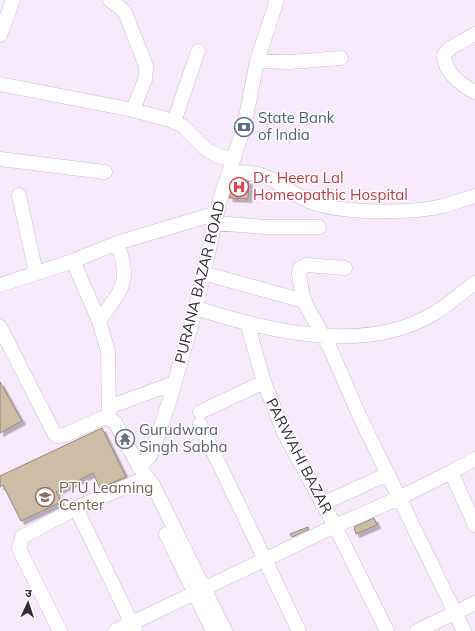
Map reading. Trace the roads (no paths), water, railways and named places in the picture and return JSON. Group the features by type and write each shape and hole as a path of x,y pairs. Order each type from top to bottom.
{"street":[{"path":"0,35 13,0"},
{"path":"110,0 123,10 126,15 146,66 144,80 133,110"},
{"name":"PURANA BAZAR ROAD","path":"140,474 154,447 196,308 215,218 244,127 257,61 277,0"},
{"path":"475,34 450,48 444,55 444,60 451,74 475,92"},
{"path":"174,122 198,51"},
{"path":"257,61 290,62 341,58"},
{"path":"0,84 133,110 174,122 183,126 207,150 232,165 246,172 263,176 310,201 334,209 362,211 422,209 442,206 475,196"},
{"path":"0,159 105,172"},
{"path":"18,195 36,273"},
{"path":"0,285 73,261 117,243 215,218 265,227 319,227"},
{"path":"99,321 120,290 124,280 125,266 117,243"},
{"path":"73,261 99,321 108,357 109,413 119,429 199,591 225,631"},
{"path":"345,268 307,265 300,268 299,274 304,301 322,334 399,498 464,631"},
{"path":"203,273 304,301"},
{"path":"196,308 274,330 322,334 363,335 400,328 433,314 475,283"},
{"name":"PARWAHI BAZAR","path":"247,323 264,382 284,433 335,526 387,631"},
{"path":"0,327 54,433 57,436 65,435 174,383"},
{"path":"264,382 200,418 299,631"},
{"path":"115,631 134,627 199,591 335,526 399,498 475,460"},
{"path":"451,472 475,525"},
{"path":"60,631 19,549 19,543 26,534 140,474"},
{"path":"322,504 388,474"},
{"path":"76,508 134,627"},
{"path":"199,591 213,631"},
{"path":"417,631 475,603"}],"place":[{"name":"State Bank of India","path":"244,127"},
{"name":"Dr. Heera Lal Homeopathic Hospital","path":"239,187"},
{"name":"Gurudwara Singh Sabha","path":"125,439"},
{"name":"PTU Learning Center","path":"45,497"}]}
